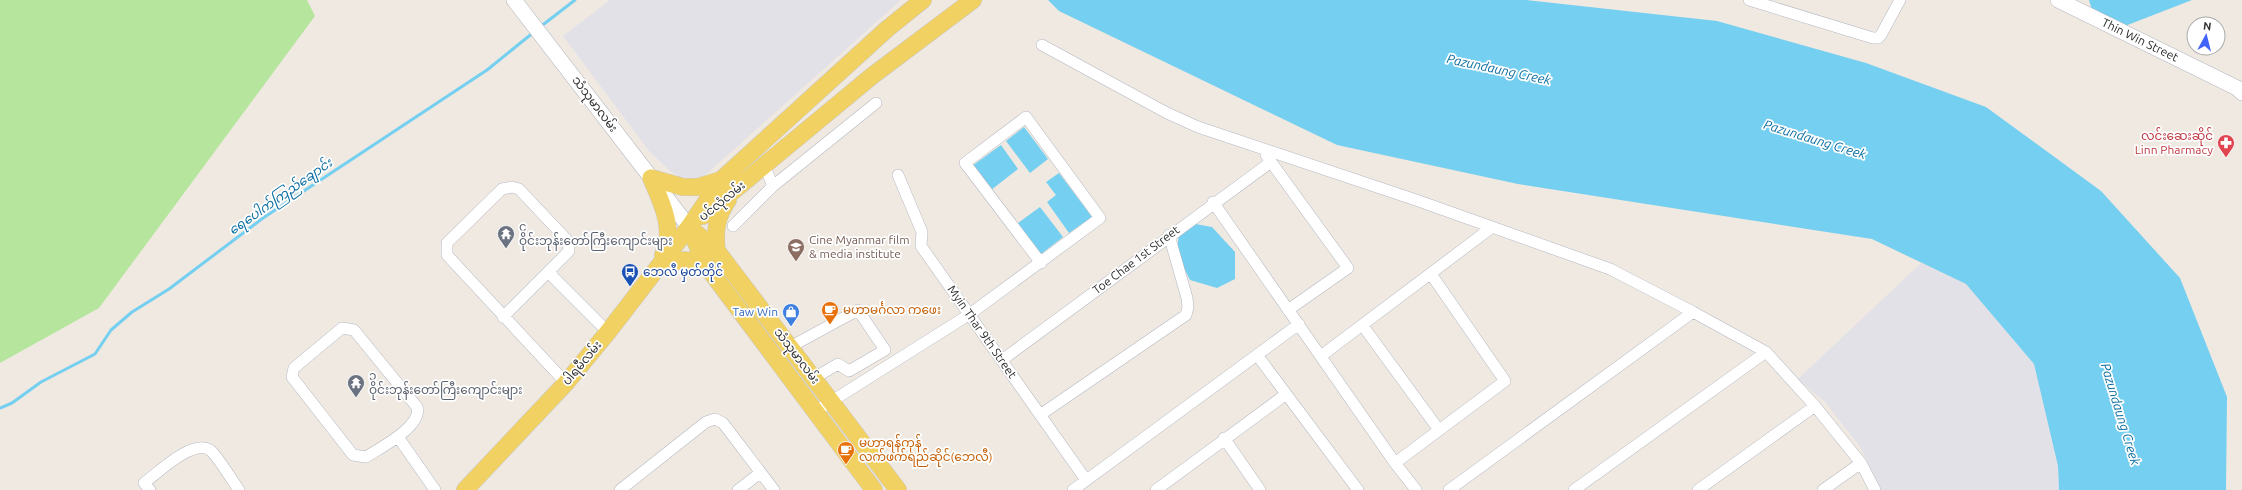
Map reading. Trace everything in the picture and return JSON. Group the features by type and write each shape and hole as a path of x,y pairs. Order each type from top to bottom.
{"main road":[{"name":"ပင်လုံလမ်း","path":"689,227 721,180 886,29 923,0"},
{"name":"ပင်လုံလမ်း","path":"689,227 734,192 764,165 872,76 972,0"},
{"name":"Thin Win Street","path":"2058,0 2237,88 2242,93"},
{"name":"သံသုမာလမ်း","path":"518,5 689,227 717,251 898,490"},
{"path":"651,178 683,187 698,187 721,180"},
{"path":"651,178 662,201 669,234 667,247 657,270"},
{"path":"717,251 715,239 716,223 720,211 734,192"},
{"name":"သံသုမာလမ်း","path":"689,227 705,264 871,486"},
{"name":"ပါရမီလမ်း","path":"470,489 566,383 657,270 689,227"},
{"path":"657,270 672,261 694,261 705,264"},
{"path":"871,486 882,469"}],"street":[{"path":"1749,0 1873,38 1878,38 1881,35 1900,0"},
{"path":"1042,45 1167,113 1198,127 1260,147 1610,269 1693,312 1766,352 1815,406 1861,464 1876,490"},
{"path":"733,226 773,186 876,103"},
{"path":"816,411 830,400 970,314 1041,264 1100,218 1026,117 965,163 1041,264"},
{"path":"1260,147 1348,268 1288,310"},
{"name":"Toe Chae 1st Street","path":"1002,360 1213,202 1271,162"},
{"path":"764,165 773,186"},
{"name":"Myin Thar 9th Street","path":"898,175 922,232 921,246 1086,480"},
{"path":"503,318 569,251 568,241 519,189 512,187 502,189 447,243 447,255 503,318 566,383"},
{"path":"1213,202 1395,463 1416,490"},
{"path":"1321,356 1363,326 1491,228"},
{"path":"1040,416 1186,315 1188,307 1187,298 1169,235"},
{"path":"548,272 608,332"},
{"path":"1395,463 1506,381 1431,274"},
{"path":"790,347 858,310 885,350 849,371 838,364 814,378"},
{"path":"1449,490 1693,312"},
{"path":"1073,490 1299,324"},
{"path":"1363,326 1439,430"},
{"path":"342,328 354,330 417,407 419,413 417,419 398,437 366,457 353,455 292,377 294,368 342,328"},
{"path":"1574,490 1766,352"},
{"path":"1257,355 1285,395 1358,490"},
{"path":"1160,489 1224,438 1285,395"},
{"path":"1698,490 1815,406"},
{"path":"620,490 706,422 715,419 723,423 774,490"},
{"path":"398,437 435,490"},
{"path":"1224,438 1260,490"},
{"path":"150,490 144,483 190,449 200,447 210,450 239,490"},
{"path":"1823,490 1861,464"},
{"path":"738,490 760,473"}],"shaded area":[{"path":"610,0 901,0 702,178 688,182 670,171 649,151 563,36"},
{"path":"1921,263 1966,284 2034,364 2058,466 2059,490 1882,490 1860,447 1825,402 1798,379"}],"green space":[{"path":"0,0 307,0 315,16 99,308 0,363"}],"water":[{"name":"Pazundaung Creek","path":"1048,0 1526,0 1717,21 1866,63 1986,107 2101,191 2180,278 2227,397 2226,490 2059,490 2058,466 2034,364 1966,284 1872,239 1518,184 1337,145 1059,11"},
{"path":"2089,0 2192,0 2125,26 2092,10"},
{"path":"1024,127 1048,159 1030,173 1006,141"},
{"path":"1001,145 1018,169 991,190 972,166"},
{"path":"1059,173 1092,217 1069,233 1047,202 1056,195 1046,182"},
{"path":"1040,207 1063,237 1041,254 1018,223"},
{"path":"1190,223 1212,227 1235,252 1235,279 1217,288 1190,280 1177,254 1179,230"}],"waterway":[{"name":"ရေပေါက်ကြည်ချောင်း","path":"540,27 575,0"},
{"name":"ရေပေါက်ကြည်ချောင်း","path":"0,408 12,403 41,382 95,354 111,330 132,312 169,289 263,218 487,70 534,32"}],"place":[{"name":"လင်းဆေးဆိုင် Linn Pharmacy","path":"2226,158"},
{"name":"၄ ဝိုင်းဘုန်းတော်ကြီးကျောင်းများ","path":"506,249"},
{"name":"Cine Myanmar film & media institute","path":"796,262"},
{"name":"ဘေလီ မှတ်တိုင်","path":"630,287"},
{"name":"မဟာမင်္ဂလာ ကဖေး","path":"830,325"},
{"name":"Taw Win","path":"791,327"},
{"name":"၃ ဝိုင်းဘုန်းတော်ကြီးကျောင်းများ","path":"356,398"},
{"name":"မဟာရန်ကုန် လက်ဖက်ရည်ဆိုင်(ဘေလီ)","path":"846,465"}]}
